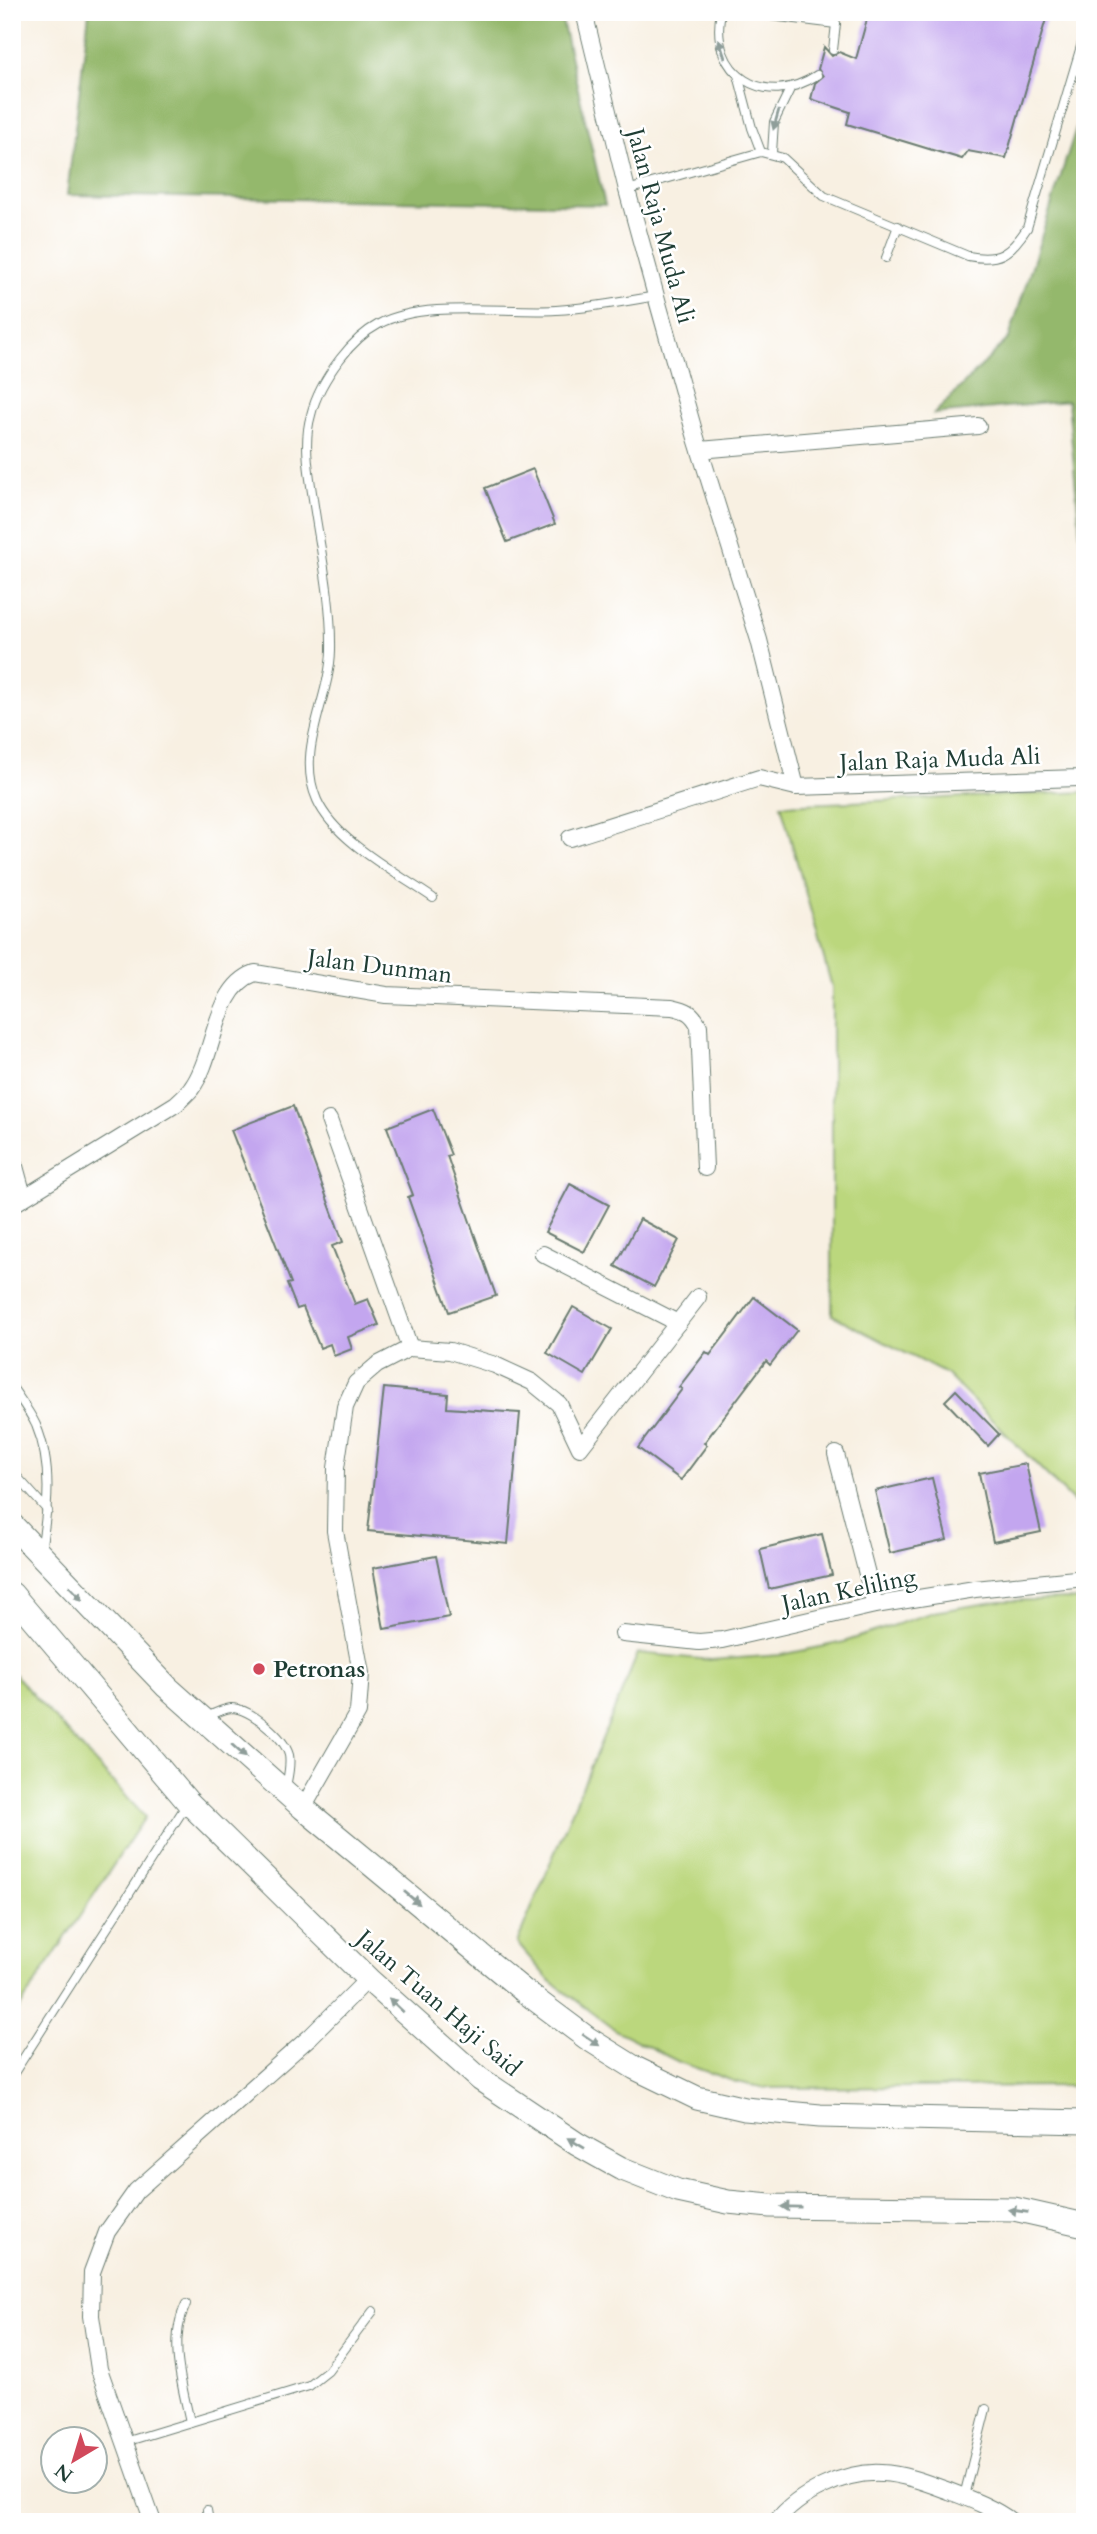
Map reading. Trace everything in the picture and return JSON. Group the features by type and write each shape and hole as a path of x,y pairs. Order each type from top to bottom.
{"main road":[{"path":"12,1525 167,1687 294,1800 524,1991 587,2038 635,2068 697,2098 746,2109 820,2116 1085,2122"},
{"name":"Jalan Tuan Haji Said","path":"12,1594 188,1802 368,1979 480,2079 540,2121 620,2168 678,2191 728,2202 771,2206 1014,2209 1085,2225"}],"street":[{"name":"Jalan Raja Muda Ali","path":"584,12 627,190 700,450 758,639 796,787"},
{"path":"700,450 978,426"},
{"name":"Jalan Raja Muda Ali","path":"569,838 759,778 796,787 1079,778 1085,775"},
{"name":"Jalan Dunman","path":"12,1205 176,1104 192,1088 201,1070 222,1012 234,988 243,977 255,973 386,995 672,1007 686,1010 694,1016 699,1026 705,1168"},
{"path":"329,1120 410,1348"},
{"path":"543,1254 678,1323"},
{"path":"294,1800 358,1712 361,1673 335,1531 336,1468 345,1407 356,1383 377,1365 410,1348 450,1351 495,1364 532,1381 559,1404 580,1448 698,1297"},
{"path":"836,1454 875,1605"},
{"name":"Jalan Keliling","path":"623,1634 699,1642 722,1640 875,1605 975,1589 1085,1578"},
{"path":"153,2522 99,2369 91,2316 92,2272 107,2232 136,2191 311,2036 368,1979"},
{"path":"776,2522 806,2495 837,2480 879,2473 920,2480 964,2496 1012,2522"}],"lane":[{"path":"721,12 719,45 727,62 738,75 762,88 790,89 817,75"},
{"path":"739,12 836,24"},
{"path":"833,12 836,24 833,50"},
{"path":"627,190 761,152 772,153 783,158 811,187 824,196 968,256 984,259 1001,256 1016,245 1027,228 1085,33"},
{"path":"738,75 761,152"},
{"path":"772,153 774,122 790,89"},
{"path":"886,258 898,226"},
{"path":"433,898 336,828 317,801 310,773 312,736 331,664 332,629 307,455 310,416 326,377 349,348 378,324 409,313 443,310 557,310 615,304 656,296"},
{"path":"12,1140 27,1195"},
{"path":"12,1387 36,1424 44,1458 48,1511 40,1555"},
{"path":"12,1471 48,1511"},
{"path":"203,1719 232,1708 257,1719 274,1733 283,1742 288,1753 294,1800"},
{"path":"12,2076 188,1802"},
{"path":"186,2304 178,2319 177,2358 190,2422"},
{"path":"125,2442 309,2386 328,2371 373,2311"},
{"path":"964,2496 985,2409"},
{"path":"207,2510 209,2522"}],"green space":[{"path":"89,12 560,12 605,205 67,195"},
{"path":"1085,100 1083,566 1068,401 934,414 1009,338"},
{"path":"1085,792 1085,1513 946,1374 832,1315 832,987 781,805"},
{"path":"1085,1600 1085,2086 766,2088 736,2082 679,2062 617,2031 548,1979 517,1943 638,1653 711,1660 781,1655 844,1642 933,1612 1000,1601"},
{"path":"12,1672 145,1817 12,2019"}],"building":[{"path":"869,12 1048,12 1006,158 968,151 962,159 847,124 850,112 811,99 815,83 823,76 818,69 824,47 832,56 839,52 856,59"},
{"path":"533,469 555,524 507,542 485,488"},
{"path":"293,1106 343,1242 332,1246 355,1304 368,1299 379,1325 348,1337 352,1349 334,1356 330,1344 320,1348 303,1307 297,1309 287,1284 291,1283 231,1130"},
{"path":"433,1109 451,1155 447,1156 496,1296 449,1312 408,1197 413,1195 387,1127"},
{"path":"570,1184 609,1205 584,1252 545,1232"},
{"path":"640,1219 679,1240 654,1287 615,1266"},
{"path":"754,1297 797,1330 770,1365 766,1361 704,1443 707,1445 681,1480 638,1448 682,1389 679,1387 706,1352 710,1355"},
{"path":"573,1307 612,1329 585,1375 547,1353"},
{"path":"384,1388 448,1394 447,1408 520,1413 508,1544 368,1531"},
{"path":"956,1390 999,1434 988,1446 945,1401"},
{"path":"1026,1464 1041,1532 993,1542 979,1473"},
{"path":"932,1478 947,1540 890,1553 875,1491"},
{"path":"822,1534 832,1575 769,1589 760,1549"},
{"path":"436,1556 449,1617 384,1629 373,1568"}],"place":[{"name":"Petronas","path":"259,1669"}]}
